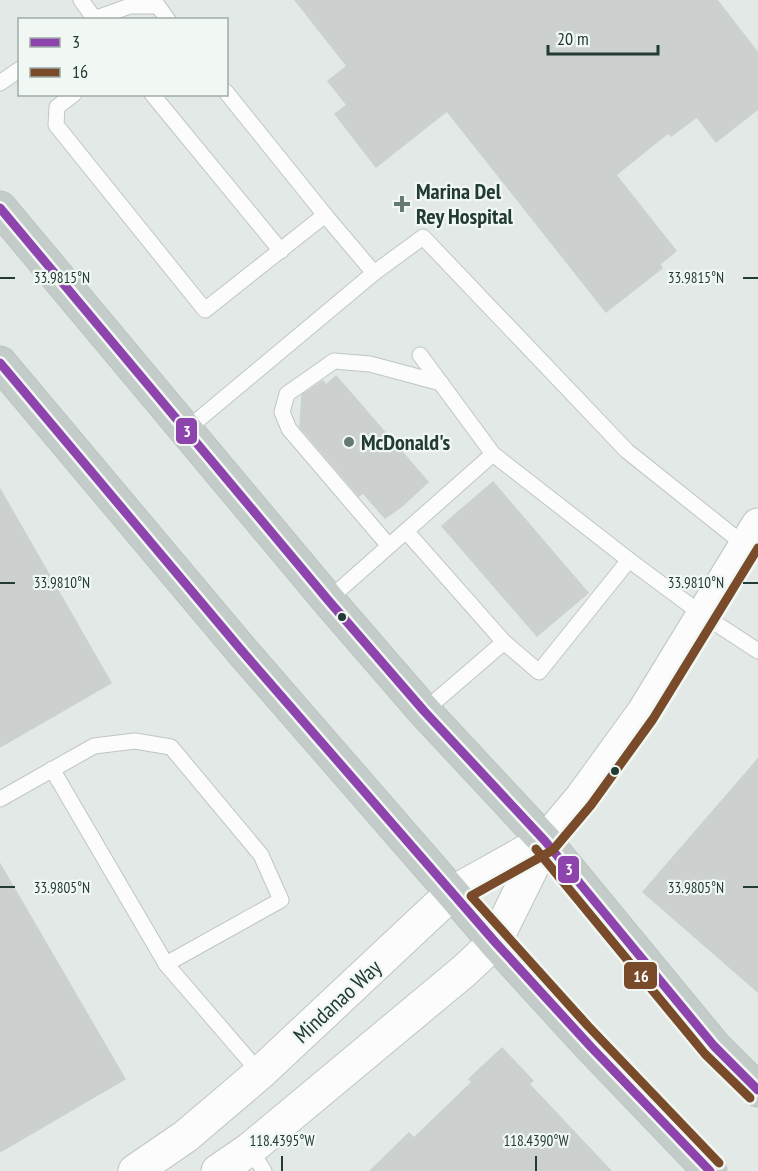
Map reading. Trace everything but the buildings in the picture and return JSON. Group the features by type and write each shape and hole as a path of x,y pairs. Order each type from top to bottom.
{"highway":[{"path":"0,208 328,600 424,711 545,841 714,1046 758,1090"},
{"path":"0,363 242,651 452,894 591,1047 710,1171"}],"street":[{"name":"Mindanao Way","path":"218,1171 257,1160 495,942 545,841 582,797 643,712 752,535"},
{"name":"Mindanao Way","path":"135,1171 186,1136 260,1073 452,894 545,841"}],"lane":[{"path":"81,0 91,18"},
{"path":"95,18 141,4 158,6 167,18"},
{"path":"0,83 18,70"},
{"path":"228,94 374,273"},
{"path":"71,96 57,107 56,125 205,310 325,215"},
{"path":"154,96 281,251"},
{"path":"186,430 374,273 423,237 627,451 752,535"},
{"path":"420,355 493,454 629,560 703,615 758,651"},
{"path":"389,546 289,429 282,412 287,394 334,361 370,364 441,383"},
{"path":"328,600 493,454"},
{"path":"406,531 504,642 539,672 629,560"},
{"path":"424,711 504,642"},
{"path":"0,798 94,746 135,741 171,747 261,855 281,900 166,964"},
{"path":"51,769 166,964 260,1073"}],"transit line":[{"name":"3","path":"0,208 328,600 424,711 545,841 714,1046 758,1090"},
{"name":"3","path":"0,363 242,651 495,942 591,1047 710,1171"},
{"name":"16","path":"719,1163 588,1026 471,896 553,850 591,805 653,719 758,548"},
{"name":"16","path":"536,849 705,1054 750,1098"}],"place":[{"name":"Marina Del Rey Hospital","path":"402,204"},
{"name":"McDonald's","path":"349,442"}]}
